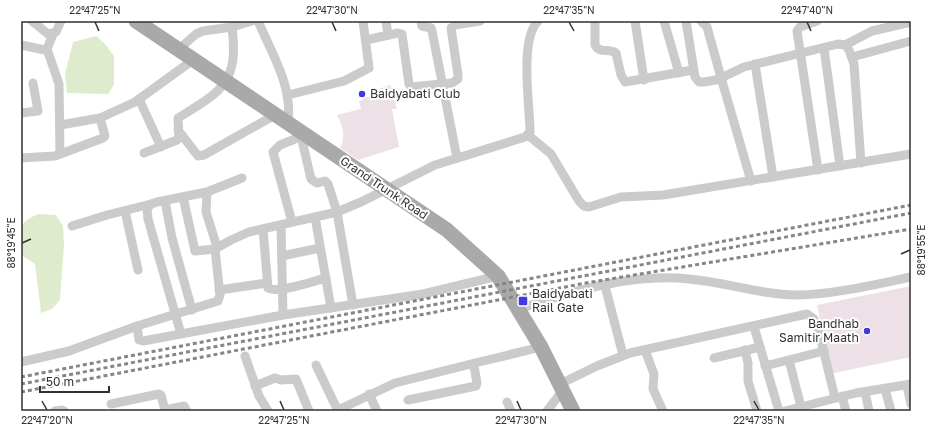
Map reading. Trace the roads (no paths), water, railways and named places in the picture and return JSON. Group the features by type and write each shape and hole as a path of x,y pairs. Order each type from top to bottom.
{"main road":[{"name":"Grand Trunk Road","path":"136,21 276,115 303,135 447,230 498,276 541,347 574,411"}],"street":[{"path":"32,21 43,32 54,34"},
{"path":"60,154 59,84 48,49 61,21"},
{"path":"178,50 196,34 203,31 232,27 252,21"},
{"path":"258,21 285,84 288,95 288,124"},
{"path":"288,95 344,81 368,70 370,66 363,21"},
{"path":"386,21 388,35"},
{"path":"421,21 422,26 431,28 432,31 457,158"},
{"path":"366,40 398,33 403,37 410,86 452,83 458,79 450,28 455,25 480,21"},
{"path":"595,21 595,45 601,51 612,50 616,53 622,79 625,82 631,83 693,70"},
{"path":"635,21 644,80"},
{"path":"664,21 679,73"},
{"path":"686,21 693,70 699,82 722,80 726,75 755,64 838,44 844,45 872,31 911,22"},
{"path":"690,21 702,21 722,80 751,181"},
{"path":"817,21 800,27 797,31 818,170"},
{"path":"528,135 530,121 527,63 531,34 536,22"},
{"path":"144,153 178,139 178,118 210,98 226,82 233,61 232,27"},
{"path":"852,57 911,41"},
{"path":"21,45 45,50 48,49"},
{"path":"844,45 852,57 862,162"},
{"path":"824,48 840,166"},
{"path":"60,125 100,118 140,99 193,60"},
{"path":"755,64 774,177"},
{"path":"21,113 38,111 33,83"},
{"path":"140,99 161,147"},
{"path":"178,130 198,156 204,155 276,115"},
{"path":"21,158 47,157 60,154 103,138 105,136 100,118"},
{"path":"292,222 273,152 280,145 303,135 311,179 317,183 325,181 328,184 336,212 353,305"},
{"path":"183,197 194,251 216,248 236,237 263,229 336,212 386,189 422,170 528,135"},
{"path":"528,135 551,154 579,201 584,206 589,207 620,197 662,195 911,154"},
{"path":"72,226 151,204 207,192 242,178"},
{"path":"21,362 69,351 137,326 220,300 216,248 206,212 207,192"},
{"path":"164,201 172,238 192,310"},
{"path":"151,204 147,209 148,220 180,334"},
{"path":"125,211 138,270"},
{"path":"315,217 331,308"},
{"path":"281,225 283,315"},
{"path":"263,229 268,288 272,291 326,278"},
{"path":"282,256 320,248"},
{"path":"137,326 137,335 139,340 143,341 283,315 423,294 498,276"},
{"path":"519,309 558,296 635,280 676,278 796,295 814,295 911,277"},
{"path":"219,290 267,283"},
{"path":"605,286 623,356"},
{"path":"547,411 561,387 623,356 811,315 814,319 839,397 846,411"},
{"path":"754,327 779,411"},
{"path":"316,365 338,410 395,382 541,347"},
{"path":"714,358 760,347"},
{"path":"645,350 654,374 653,389 663,411"},
{"path":"745,350 748,363 748,381 757,411"},
{"path":"765,366 824,351"},
{"path":"244,356 255,386 268,411"},
{"path":"790,360 801,407"},
{"path":"408,400 476,386 475,363"},
{"path":"255,386 275,378 281,380 296,379 309,411"},
{"path":"785,411 839,397 909,385 911,404"},
{"path":"885,389 891,411"},
{"path":"865,392 869,411"},
{"path":"111,404 159,394 161,395 165,410 184,406 187,411"},
{"path":"369,394 377,411"},
{"path":"507,402 511,411"},
{"path":"55,411 64,411"}],"railway":[{"path":"21,377 911,205"},
{"path":"21,384 911,213"},
{"path":"21,392 586,283 911,229"}],"place":[{"name":"Baidyabati Club","path":"362,94"},
{"name":"Baidyabati Rail Gate","path":"523,301"},
{"name":"Bandhab Samitir Maath","path":"867,331"}]}
